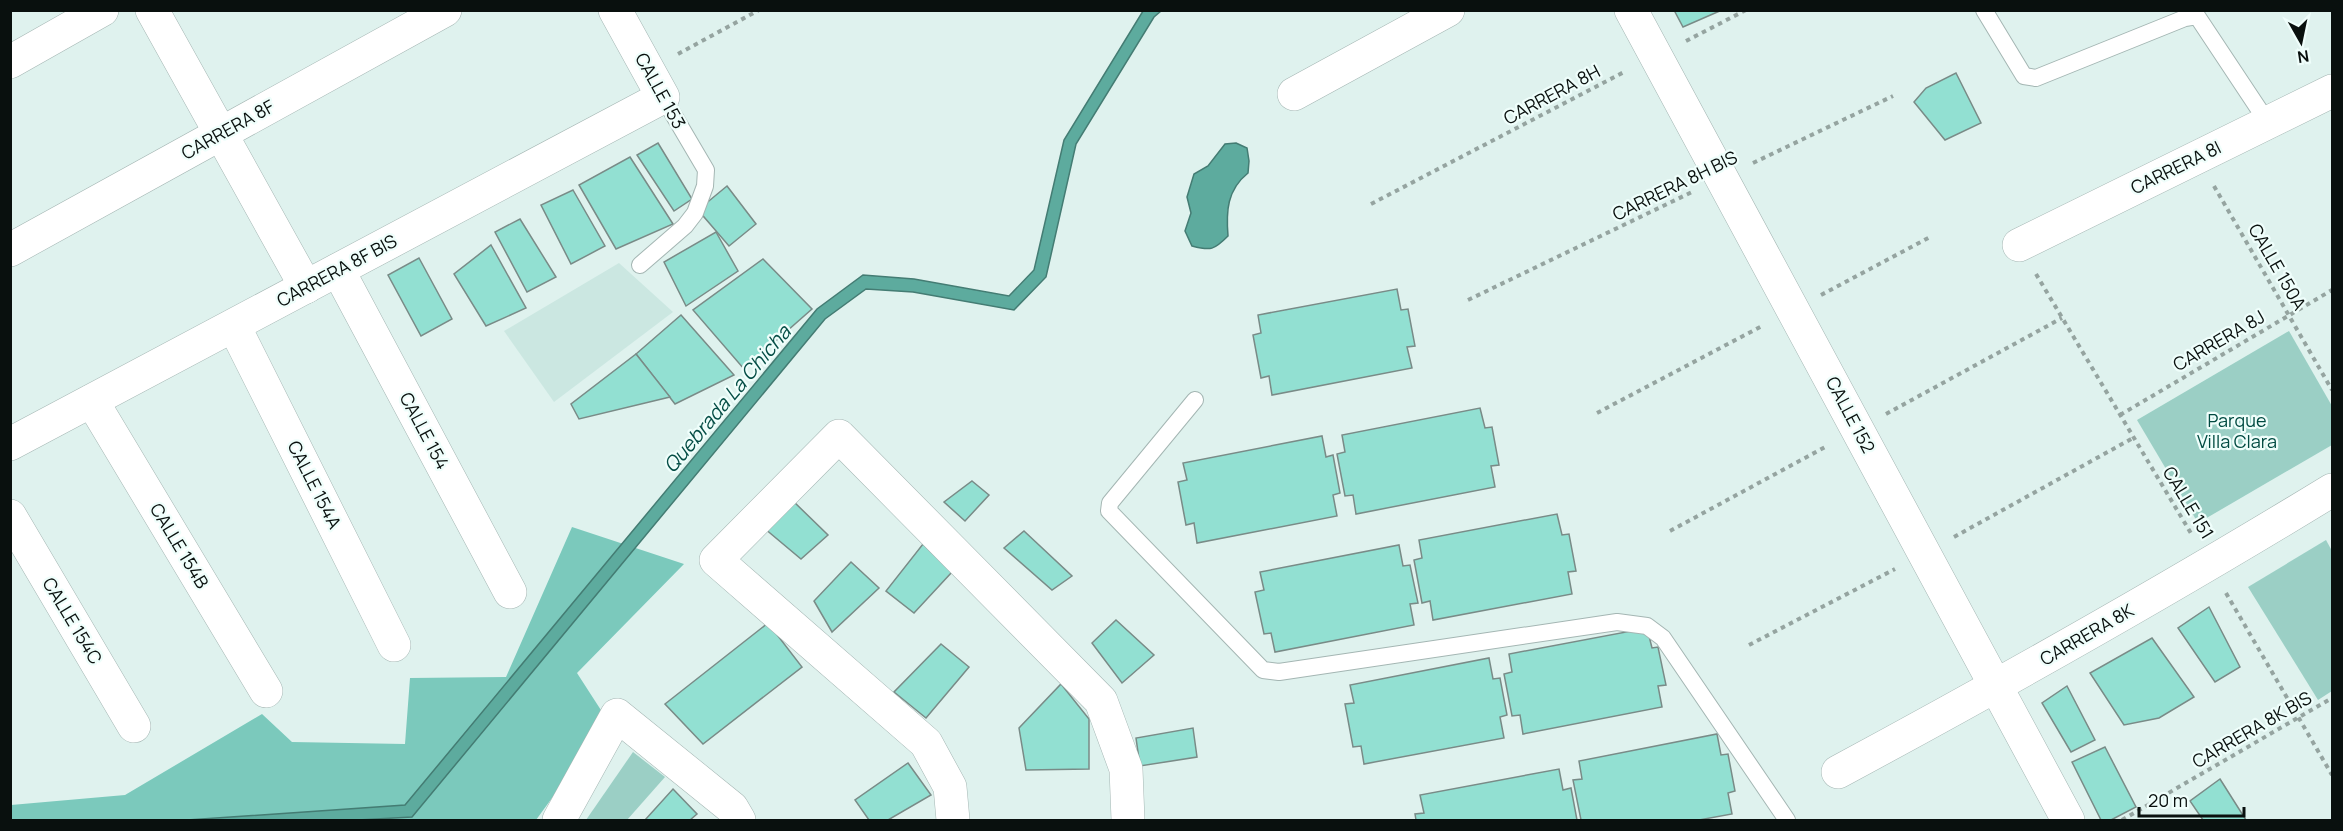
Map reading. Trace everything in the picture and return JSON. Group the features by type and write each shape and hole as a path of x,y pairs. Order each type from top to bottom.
{"street":[{"path":"10,62 102,10"},
{"path":"152,10 306,287"},
{"name":"CARRERA 8F","path":"10,249 445,10"},
{"name":"CALLE 153","path":"615,10 657,86"},
{"path":"1294,94 1448,10"},
{"name":"CALLE 152","path":"1632,10 2068,820"},
{"name":"CARRERA 8F BIS","path":"10,444 338,270 657,86"},
{"name":"CARRERA 8I","path":"2019,245 2332,91"},
{"name":"CALLE 154","path":"338,270 510,592"},
{"name":"CALLE 154A","path":"234,326 394,645"},
{"name":"CALLE 154B","path":"92,401 266,691"},
{"path":"953,820 950,787 926,743 717,560 839,436 1101,701 1126,769 1128,820"},
{"name":"CARRERA 8K","path":"1838,772 1996,687 2210,565 2332,490"},
{"name":"CALLE 154C","path":"10,516 134,726"},
{"path":"559,820 617,716 732,808 739,820"}],"lane":[{"path":"1984,10 2024,75 2036,78 2185,18 2197,16 2268,123"},
{"name":"CALLE 153","path":"640,265 675,236 694,213 705,186 706,170 657,86"},
{"path":"1195,400 1110,502 1109,512 1263,670 1279,672 1617,622 1647,626 1663,638 1787,820"}],"path":[{"path":"657,86 678,54 759,10"},
{"name":"CARRERA 8H","path":"1371,204 1746,10"},
{"name":"CARRERA 8H BIS","path":"1468,300 1893,96"},
{"name":"CALLE 150A","path":"2197,157 2332,390"},
{"name":"CALLE 151","path":"2019,245 2332,775"},
{"name":"CARRERA 8J","path":"2120,415 2332,291"},
{"name":"CARRERA 8K BIS","path":"2122,820 2332,698"}],"shaded area":[{"path":"1143,11 1161,11 1154,17 1076,144 1046,277 1014,310 913,292 866,289 825,319 412,817 358,820 187,820 405,805 817,309 863,275 914,279 1009,296 1034,270 1064,140"},
{"path":"1236,143 1247,148 1248,173 1236,186 1229,201 1228,236 1212,248 1192,246 1185,231 1191,213 1187,197 1194,174 1208,166 1225,144"},
{"path":"619,263 673,312 554,402 504,331"},
{"path":"572,527 684,564 577,673 608,721 536,820 11,820 11,805 125,795 262,714 292,742 405,744 410,678 506,677"}],"green space":[{"name":"Parque Villa Clara","path":"2289,331 2332,406 2332,445 2198,523 2137,420"},
{"path":"2326,540 2332,551 2332,691 2318,700 2248,587"},
{"path":"633,752 665,777 627,820 586,820"}],"building":[{"path":"1674,10 1722,10 1683,27"},
{"path":"1956,73 1981,123 1945,140 1914,102 1926,88"},
{"path":"658,143 692,199 674,211 637,155"},
{"path":"630,157 673,224 616,249 579,185"},
{"path":"727,186 756,224 729,246 698,210"},
{"path":"573,190 605,246 571,264 541,205"},
{"path":"520,219 556,277 527,292 495,232"},
{"path":"716,232 738,271 686,306 664,262"},
{"path":"491,245 526,308 486,326 454,274"},
{"path":"419,258 452,319 421,336 388,275"},
{"path":"763,259 812,309 744,369 693,310"},
{"path":"1397,289 1401,310 1408,309 1415,346 1407,347 1412,368 1272,395 1269,376 1261,378 1253,335 1261,333 1258,315"},
{"path":"681,315 734,375 675,404 636,354"},
{"path":"636,354 670,397 579,419 571,404"},
{"path":"1480,408 1485,428 1492,427 1499,465 1491,466 1495,487 1356,514 1353,495 1345,496 1337,454 1345,452 1342,435"},
{"path":"1322,436 1326,457 1333,455 1340,493 1333,495 1337,516 1197,543 1194,523 1186,525 1178,482 1187,480 1183,463"},
{"path":"972,481 989,495 965,521 944,502"},
{"path":"792,500 828,535 801,559 764,528"},
{"path":"1557,514 1562,535 1569,534 1576,571 1568,572 1572,594 1433,620 1430,601 1422,603 1414,560 1422,558 1419,540"},
{"path":"1024,531 1072,576 1052,590 1004,548"},
{"path":"923,544 952,572 914,613 886,591"},
{"path":"1399,545 1403,566 1410,565 1418,603 1410,604 1414,625 1275,652 1271,633 1264,634 1255,592 1264,590 1260,572"},
{"path":"851,562 879,588 832,632 814,601"},
{"path":"2209,607 2240,667 2215,682 2178,628"},
{"path":"1116,620 1154,655 1122,683 1092,643"},
{"path":"768,623 802,667 703,744 665,704"},
{"path":"1647,628 1652,648 1658,647 1666,685 1658,686 1662,707 1523,734 1520,715 1512,716 1504,674 1512,672 1509,654"},
{"path":"2152,638 2194,697 2159,718 2124,725 2090,673"},
{"path":"941,644 969,667 926,718 894,692"},
{"path":"1489,658 1493,679 1500,678 1507,715 1500,717 1504,738 1364,764 1361,746 1353,747 1345,704 1354,703 1350,685"},
{"path":"1061,684 1089,719 1089,769 1026,770 1019,728"},
{"path":"2067,686 2095,740 2071,752 2042,703"},
{"path":"1193,728 1197,757 1140,766 1136,738"},
{"path":"1717,734 1721,755 1728,754 1735,791 1728,793 1732,814 1699,820 1581,820 1573,780 1582,779 1579,761"},
{"path":"2105,747 2136,807 2111,820 2101,820 2072,762"},
{"path":"908,763 931,795 888,820 869,820 855,800"},
{"path":"1559,769 1563,790 1571,788 1577,820 1416,820 1415,814 1424,813 1420,795"},
{"path":"2220,779 2246,820 2203,820 2190,801"},
{"path":"673,789 697,814 690,820 645,820"}],"water label":[{"name":"Quebrada La Chicha","path":"727,399"}]}
